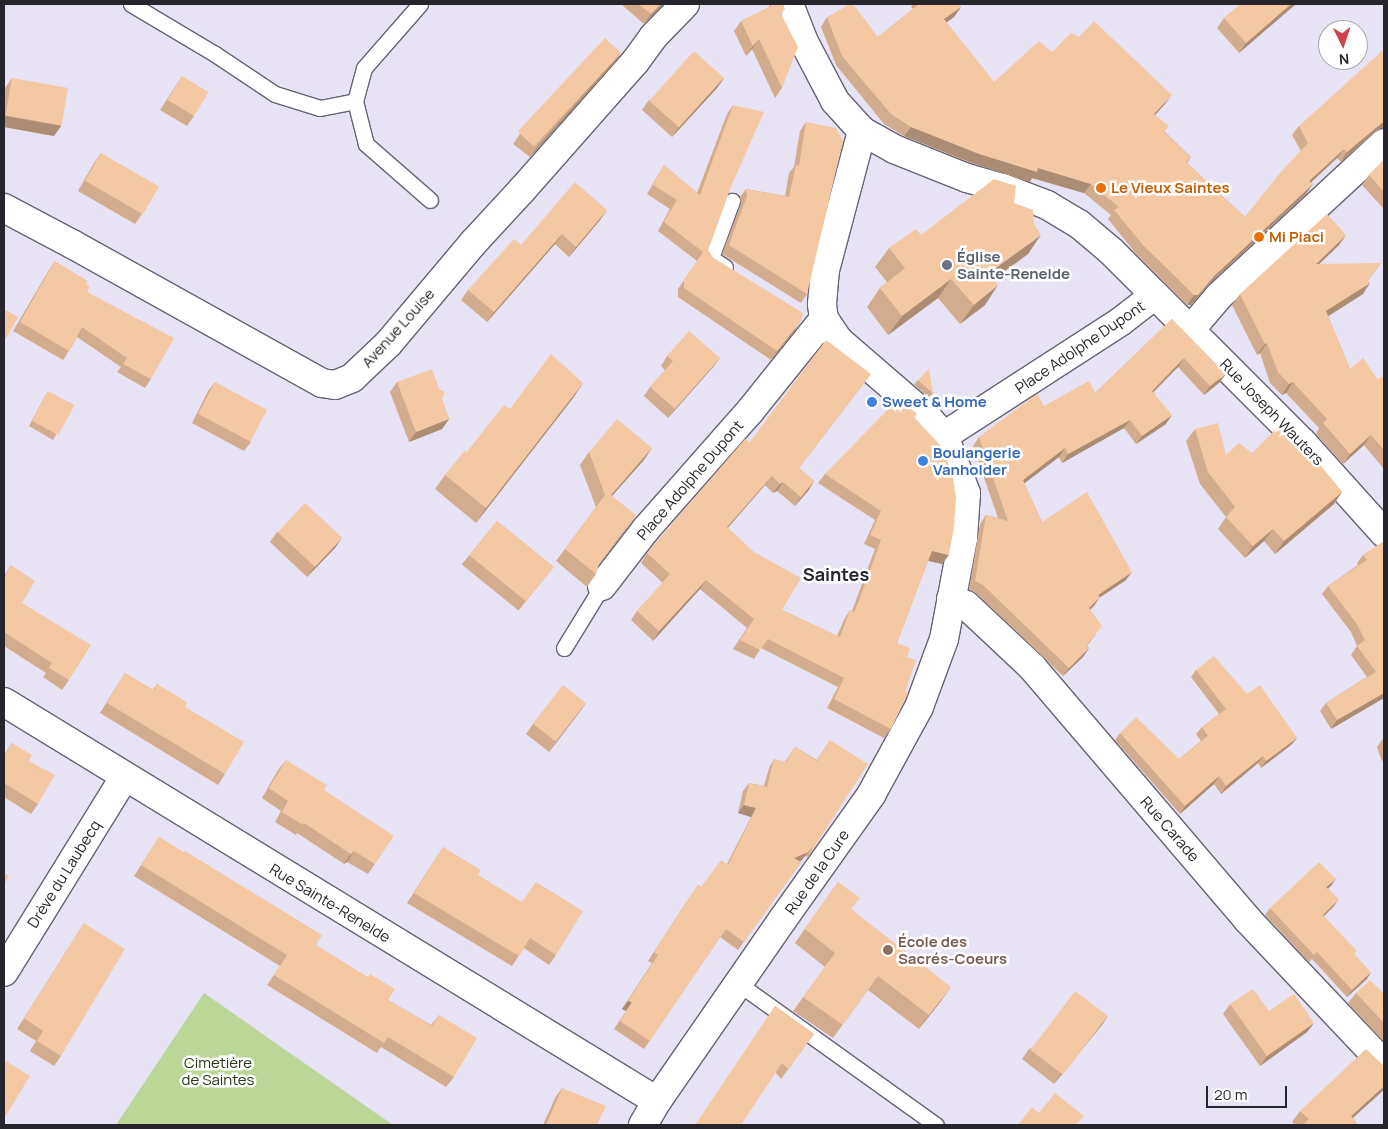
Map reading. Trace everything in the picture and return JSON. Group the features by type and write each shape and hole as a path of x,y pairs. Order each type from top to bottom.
{"street":[{"name":"Avenue Louise","path":"4,208 322,384 335,385 352,378 388,344 474,242 635,62 653,37 685,4"},
{"name":"Place Adolphe Dupont","path":"789,4 804,42 835,100 862,131 894,149 967,178 1004,188 1047,205 1079,224 1111,251 1156,295 1112,327 944,436"},
{"path":"862,131 825,270 822,304 815,321 924,414 944,436 966,493 963,538 951,599"},
{"path":"1192,329 1219,296 1384,143"},
{"name":"Rue Joseph Wauters","path":"1156,295 1192,329 1303,443 1384,534"},
{"name":"Place Adolphe Dupont","path":"602,586 646,529 750,412 815,321"},
{"name":"Rue Carade","path":"951,599 966,605 1032,668 1247,918 1384,1064"},
{"name":"Rue de la Cure","path":"643,1125 871,796 919,706 944,639 951,599"},
{"name":"Rue Sainte-Renelde","path":"4,702 124,778 658,1101"},
{"name":"Drève du Laubecq","path":"4,972 124,778"}],"lane":[{"path":"131,4 215,54 275,94 320,108 355,101"},
{"path":"420,4 364,68 355,101 366,144 430,200"},
{"path":"732,200 711,258 736,273"},
{"path":"564,648 602,586"},
{"path":"739,984 936,1125"}],"green space":[{"name":"Cimetière de Saintes","path":"204,993 393,1125 116,1125"}],"building":[{"path":"638,4 661,4 651,14"},
{"path":"772,4 783,4 785,9 781,14 798,47 782,88 759,39 753,46 741,21"},
{"path":"853,4 878,37 919,4 958,4 961,7 944,19 994,82 1039,41 1052,52 1071,33 1079,37 1094,21 1172,95 1154,114 1169,126 1164,132 1191,157 1186,162 1245,217 1279,174 1308,143 1299,126 1361,70 1368,70 1368,63 1384,49 1384,121 1347,152 1344,149 1309,181 1313,184 1215,275 1198,295 1194,295 1143,245 1114,210 1119,207 1091,184 1038,168 1037,172 979,154 911,127 891,114 842,56 827,17"},
{"path":"1241,4 1291,4 1246,43 1224,18"},
{"path":"605,38 621,53 534,147 518,132"},
{"path":"694,51 724,78 679,128 649,101"},
{"path":"182,76 209,92 194,116 168,100"},
{"path":"12,78 68,88 62,125 5,115"},
{"path":"733,105 764,112 730,189 708,250 712,257 803,313 801,321 777,351 684,288 684,280 703,252 664,222 677,200 653,185 664,165 700,195"},
{"path":"806,122 836,128 843,141 807,294 729,245 747,196 746,189 789,197 796,165 799,166"},
{"path":"101,153 159,186 143,214 85,181"},
{"path":"1384,160 1384,192 1369,175"},
{"name":"Église Sainte-Renelde","path":"994,179 1016,186 1014,203 1033,210 1034,224 1041,235 989,273 998,285 974,305 951,279 902,316 880,288 905,268 889,248 916,229 921,235"},
{"path":"575,182 607,210 576,247 562,234 494,312 468,290 514,239 521,245"},
{"path":"1327,214 1346,235 1316,264 1381,263 1368,280 1370,283 1326,311 1350,369 1363,358 1378,380 1384,376 1384,450 1371,435 1350,454 1323,423 1327,419 1293,382 1289,384 1278,372 1267,343 1265,344 1240,294"},
{"path":"55,261 88,281 86,284 90,286 87,292 174,338 151,379 123,364 127,358 82,327 69,351 20,322"},
{"path":"4,309 18,317 4,342"},
{"path":"1172,319 1226,374 1210,386 1184,358 1152,391 1172,415 1142,436 1130,420 1068,454 1065,448 1023,480 1042,522 1087,492 1132,572 1098,595 1100,597 1089,608 1102,626 1086,646 1089,648 1069,668 983,585 975,581 986,515 1008,521 979,437 1037,394 1044,406 1089,381 1095,393"},
{"path":"689,331 720,358 675,409 650,387 673,361 667,356"},
{"path":"826,340 871,374 799,468 814,481 801,497 783,482 780,484 772,476 727,527 754,552 801,578 782,610 840,637 850,610 854,612 858,603 881,540 870,535 881,511 825,474 899,398 917,414 914,417 942,447 952,473 956,497 954,527 949,555 932,551 897,643 910,648 907,657 916,660 905,692 908,693 891,729 834,699 844,678 768,639 760,650 740,640 754,619 706,580 659,631 637,611 670,574 647,553 745,439 750,442"},
{"path":"551,354 583,383 486,508 445,475 465,450 466,453 504,405 510,409"},
{"path":"432,369 439,389 445,392 442,399 449,419 416,432 397,382"},
{"path":"929,369 933,393 918,380"},
{"path":"215,382 267,410 250,441 198,414"},
{"path":"48,391 74,405 59,435 32,421"},
{"path":"617,419 652,448 611,495 636,515 599,564 596,574 565,549 605,495 589,452"},
{"path":"1218,423 1226,455 1239,443 1252,453 1280,425 1309,456 1307,449 1342,492 1284,541 1273,529 1253,546 1226,517 1235,507 1208,472 1195,429"},
{"path":"305,503 342,538 315,567 278,532"},
{"path":"497,521 554,567 526,601 469,555"},
{"path":"1382,542 1384,544 1384,693 1337,720 1326,703 1376,672 1357,646 1365,640 1357,624 1328,586 1367,560 1363,555"},
{"path":"11,565 35,581 22,603 91,645 69,680 49,668 52,663 4,632 4,578"},
{"path":"1214,656 1247,694 1260,685 1297,738 1266,761 1263,756 1226,786 1219,776 1185,806 1120,733 1136,717 1179,759 1208,736 1202,727 1226,709 1196,670"},
{"path":"125,673 154,690 157,684 187,702 185,707 244,742 225,774 107,703"},
{"path":"563,685 586,703 556,741 533,724"},
{"path":"830,740 868,764 813,849 811,848 808,852 794,858 801,862 744,942 726,929 650,1041 620,1021 632,1002 628,1001 658,955 654,952 698,885 701,887 721,860 728,865 756,808 744,805 749,783 767,787 774,759 786,762 795,747 817,761"},
{"path":"12,743 32,755 29,761 55,775 38,804 4,783 4,756"},
{"path":"286,760 327,785 324,790 394,836 375,864 354,851 351,854 304,823 303,825 282,812 288,801 269,788"},
{"path":"159,837 322,935 316,945 368,977 370,974 395,989 388,1000 432,1026 439,1015 477,1038 454,1077 388,1037 384,1043 274,975 287,955 141,865"},
{"path":"443,847 481,870 478,875 522,902 536,882 583,911 556,955 530,938 519,956 414,893"},
{"path":"1319,862 1336,879 1326,887 1339,899 1323,915 1357,951 1354,954 1371,972 1352,990 1317,952 1314,955 1270,908"},
{"path":"4,873 9,876 4,885"},
{"path":"838,882 860,898 851,909 951,987 929,1015 878,976 843,1025 803,997 835,953 805,929"},
{"path":"84,923 125,949 61,1056 37,1041 43,1031 24,1018"},
{"path":"1370,980 1384,994 1384,1023 1356,993"},
{"path":"1253,989 1269,1011 1294,994 1314,1023 1267,1056 1230,1004"},
{"path":"1075,991 1108,1016 1063,1075 1030,1050"},
{"path":"775,1006 814,1034 788,1069 782,1063 741,1125 695,1125"},
{"path":"1366,1049 1384,1066 1384,1086 1351,1116 1358,1125 1303,1125 1309,1119 1300,1111"},
{"path":"4,1060 30,1076 4,1119"},
{"path":"562,1088 606,1106 597,1125 546,1125"},
{"path":"1055,1093 1084,1116 1076,1125 1018,1125 1032,1107 1039,1113"}],"place":[{"name":"Le Vieux Saintes","path":"1101,188"},
{"name":"Mi Piaci","path":"1259,237"},
{"name":"Église Sainte-Renelde","path":"947,265"},
{"name":"Sweet & Home","path":"872,402"},
{"name":"Boulangerie Vanholder","path":"923,461"},
{"name":"École des Sacrés-Coeurs","path":"888,950"}],"district":[{"name":"Saintes","path":"836,574"}]}
